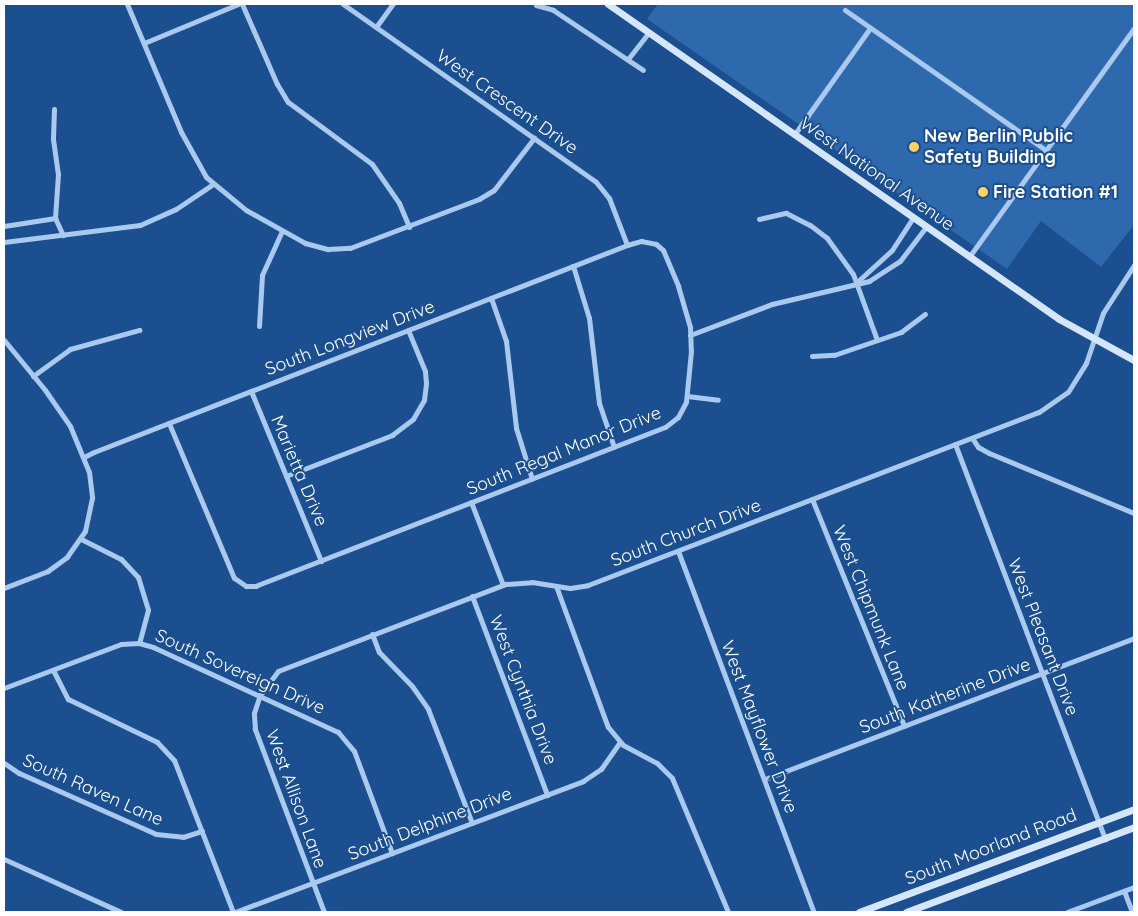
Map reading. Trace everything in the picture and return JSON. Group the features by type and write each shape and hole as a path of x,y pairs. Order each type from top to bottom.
{"main road":[{"name":"West National Avenue","path":"608,4 969,257 1093,340 1134,360"},
{"name":"South Moorland Road","path":"859,912 1134,809"},
{"name":"South Moorland Road","path":"906,912 1134,827"}],"street":[{"path":"127,4 190,152 212,184 282,231 305,243 328,249 350,248 409,227 494,190 534,138"},
{"path":"144,43 238,4"},
{"path":"242,4 276,84 288,102 372,164 399,202 409,227"},
{"name":"West Crescent Drive","path":"343,4 534,138 605,191 627,245"},
{"path":"376,27 393,4"},
{"path":"536,5 553,10 628,58 643,70"},
{"path":"845,10 1046,150"},
{"path":"794,135 870,28"},
{"path":"969,257 1134,28"},
{"path":"628,58 649,32"},
{"path":"54,109 53,139 58,174 56,218 63,235"},
{"path":"4,242 121,229 159,218 212,184"},
{"path":"759,219 786,214 810,224 837,248 857,282 877,340"},
{"path":"4,226 56,218"},
{"path":"857,282 892,250 913,218"},
{"path":"690,335 751,310 857,282 869,281 885,272 908,252 926,227"},
{"path":"259,326 262,275 282,231"},
{"name":"South Longview Drive","path":"84,457 627,245 648,241 663,250 684,303 690,335"},
{"name":"South Church Drive","path":"260,694 270,678 286,667 472,596 503,585 532,582 556,586 588,586 1039,412 1063,398 1086,362 1103,313 1134,265"},
{"path":"573,266 589,318 600,402 614,447"},
{"path":"491,298 506,341 516,428 532,479"},
{"path":"812,356 834,355 877,340 908,328 925,314"},
{"path":"33,376 70,349 139,330"},
{"path":"286,476 392,435 413,419 424,400 426,383 425,371 408,330"},
{"name":"South Regal Manor Drive","path":"169,423 231,572 244,585 256,586 672,423 680,414 687,396 690,335"},
{"path":"4,340 60,410 84,457 92,498 90,518 81,539 67,557 48,571 4,588"},
{"name":"Marietta Drive","path":"251,391 321,561"},
{"path":"687,396 718,400"},
{"path":"972,438 978,447 990,453 1134,513"},
{"name":"West Pleasant Drive","path":"955,444 1043,673 1104,839"},
{"name":"West Chipmunk Lane","path":"812,499 904,726"},
{"path":"471,502 503,585"},
{"path":"81,539 121,559 138,577 148,610 139,643"},
{"name":"West Mayflower Drive","path":"678,551 814,912"},
{"path":"556,586 604,720 620,742 657,763 672,778 728,912"},
{"name":"West Cynthia Drive","path":"472,596 547,795"},
{"path":"372,634 380,652 412,686 428,709 472,823"},
{"name":"South Katherine Drive","path":"765,779 1134,638"},
{"name":"South Sovereign Drive","path":"4,688 116,646 139,643 260,694 326,724 343,736 354,751 392,853"},
{"path":"53,670 62,691 75,704 151,739 167,751 178,768 234,912"},
{"name":"West Allison Lane","path":"260,694 254,713 256,729 324,912"},
{"name":"South Delphine Drive","path":"234,912 547,795 592,776 607,762 620,742"},
{"name":"South Raven Lane","path":"4,763 156,834 183,837 202,831"},
{"path":"4,859 121,912"},
{"path":"1067,912 1134,887"},
{"path":"1124,891 1132,912"}],"shaded area":[{"path":"658,4 1134,4 1134,225 1101,267 1041,221 1007,269 647,19"}],"place":[{"name":"New Berlin Public Safety Building","path":"914,147"},
{"name":"Fire Station #1","path":"983,192"}]}
